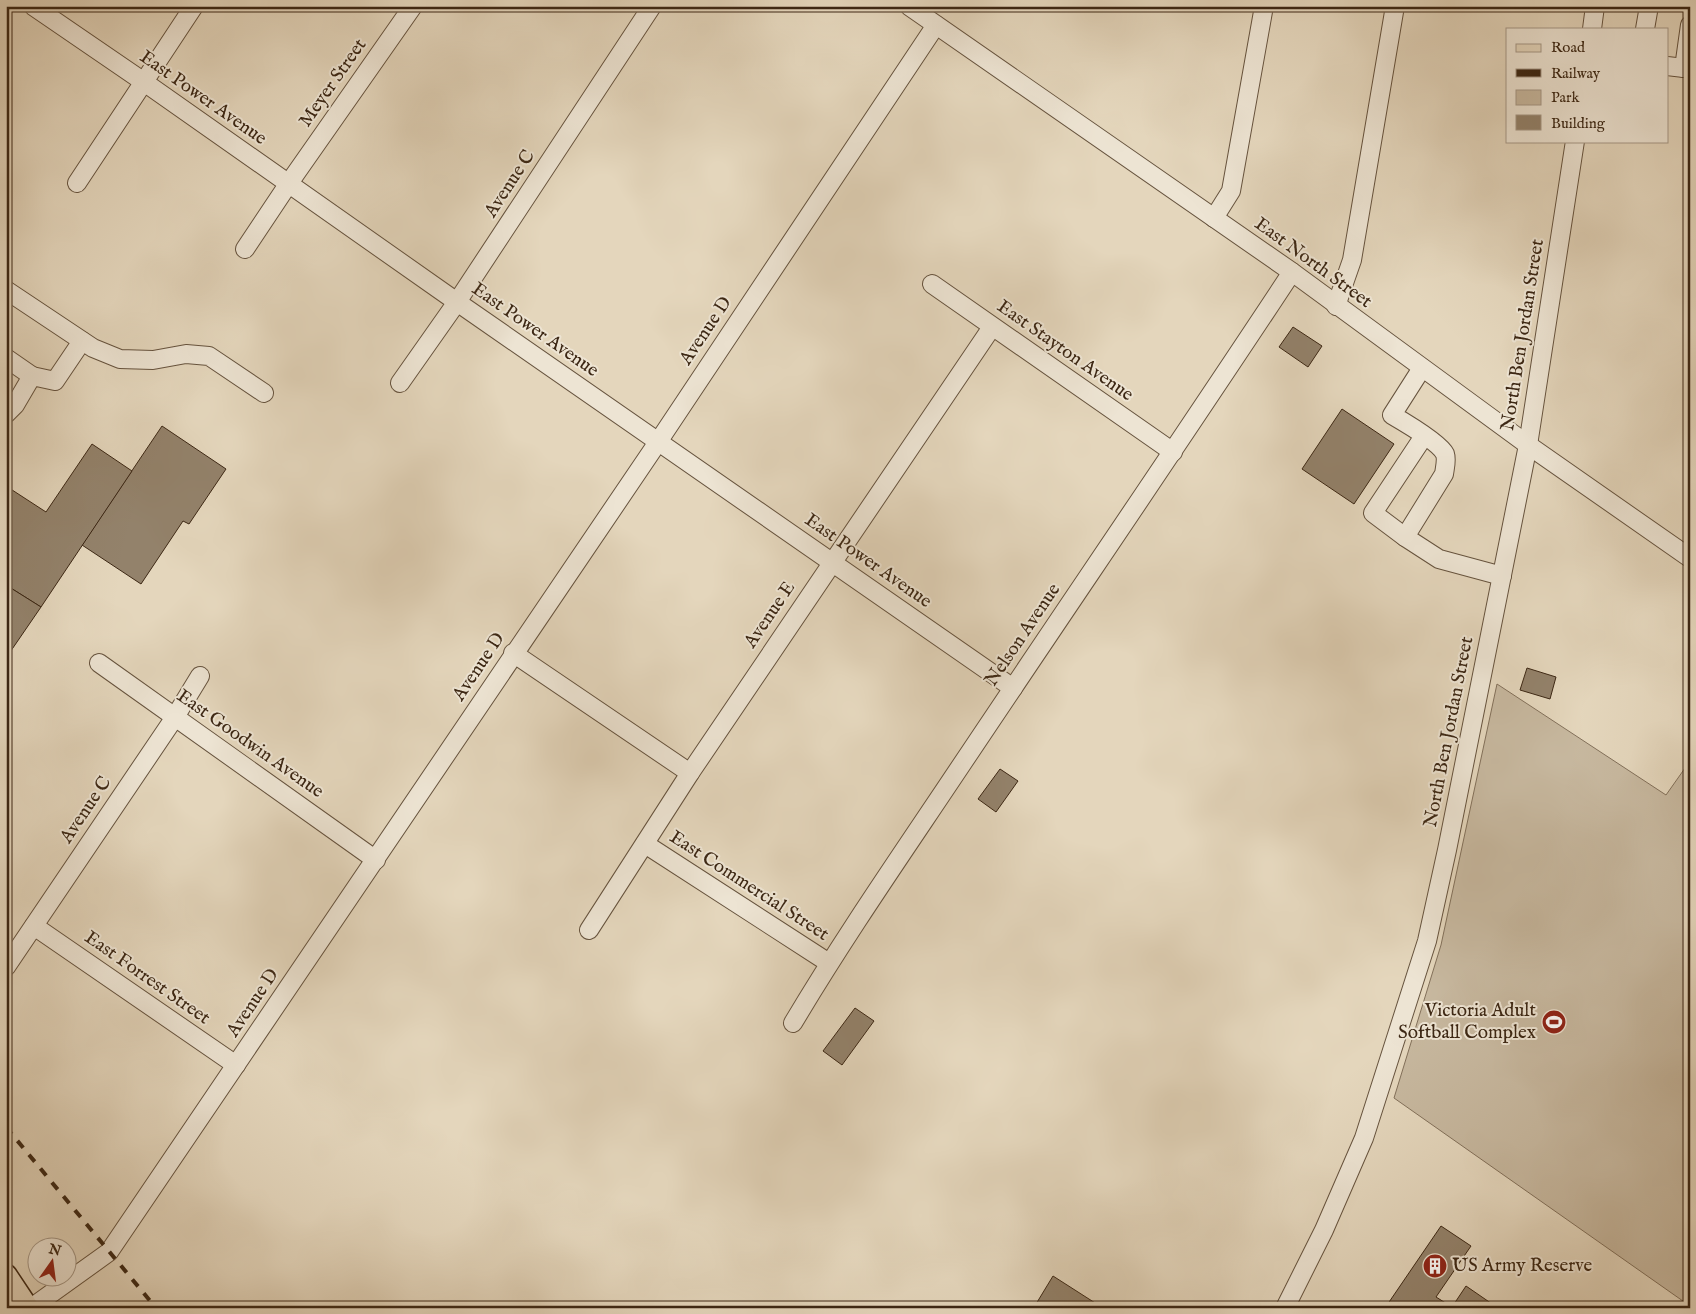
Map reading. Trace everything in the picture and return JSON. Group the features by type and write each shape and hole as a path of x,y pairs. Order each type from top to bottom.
{"main road":[{"path":"6,1274 30,1308"}],"street":[{"name":"East Power Avenue","path":"34,6 1013,688"},
{"path":"77,183 194,6"},
{"name":"Meyer Street","path":"245,249 288,183 413,6"},
{"name":"Avenue C","path":"400,383 457,302 652,6"},
{"name":"East North Street","path":"909,6 1292,272 1528,445 1690,558"},
{"path":"1214,218 1231,191 1264,6"},
{"path":"1336,306 1352,260 1394,6"},
{"path":"1592,28 1595,6"},
{"path":"1645,28 1649,6"},
{"name":"Avenue D","path":"30,1308 109,1252 658,442 936,25"},
{"path":"1680,68 1690,25"},
{"name":"North Ben Jordan Street","path":"1285,1308 1324,1230 1364,1138 1427,941 1528,445 1574,142"},
{"name":"Nelson Avenue","path":"793,1023 829,963 1292,272"},
{"name":"East Stayton Avenue","path":"932,284 1173,452"},
{"path":"6,290 93,348 120,359 153,360 186,354 209,356 264,393"},
{"name":"Avenue E","path":"589,930 690,773 992,327"},
{"path":"6,358 32,376 55,381 82,341"},
{"path":"1405,536 1444,474 1446,463 1444,454 1438,446 1392,415 1422,368"},
{"path":"6,414 14,405 32,376"},
{"path":"1424,436 1373,513 1439,559 1502,576"},
{"path":"513,654 690,773"},
{"name":"East Goodwin Avenue","path":"99,663 376,860"},
{"name":"Avenue C","path":"6,967 175,717 200,676"},
{"name":"East Commercial Street","path":"645,844 829,963"},
{"name":"East Forrest Street","path":"34,926 236,1066"}],"green space":[{"name":"Victoria Adult Softball Complex","path":"1497,684 1666,795 1690,761 1690,1306 1394,1098 1441,945"}],"building":[{"path":"1293,327 1322,346 1308,367 1279,347"},
{"path":"1342,409 1394,444 1354,504 1302,469"},
{"path":"162,426 226,469 189,524 183,521 141,584 82,545"},
{"path":"92,444 132,471 41,607 6,585 6,486 46,512"},
{"path":"6,585 41,607 6,658"},
{"path":"1527,668 1556,677 1550,699 1520,690"},
{"path":"1000,769 1018,781 996,812 978,799"},
{"path":"855,1008 874,1021 842,1065 823,1051"},
{"name":"US Army Reserve","path":"1441,1226 1471,1246 1436,1297 1452,1307 1466,1286 1498,1308 1385,1308"},
{"path":"1053,1276 1103,1308 1042,1308 1036,1304"}],"railway":[{"path":"6,1127 156,1308"}],"place":[{"name":"Victoria Adult Softball Complex","path":"1554,1022"},
{"name":"US Army Reserve","path":"1435,1266"}]}
